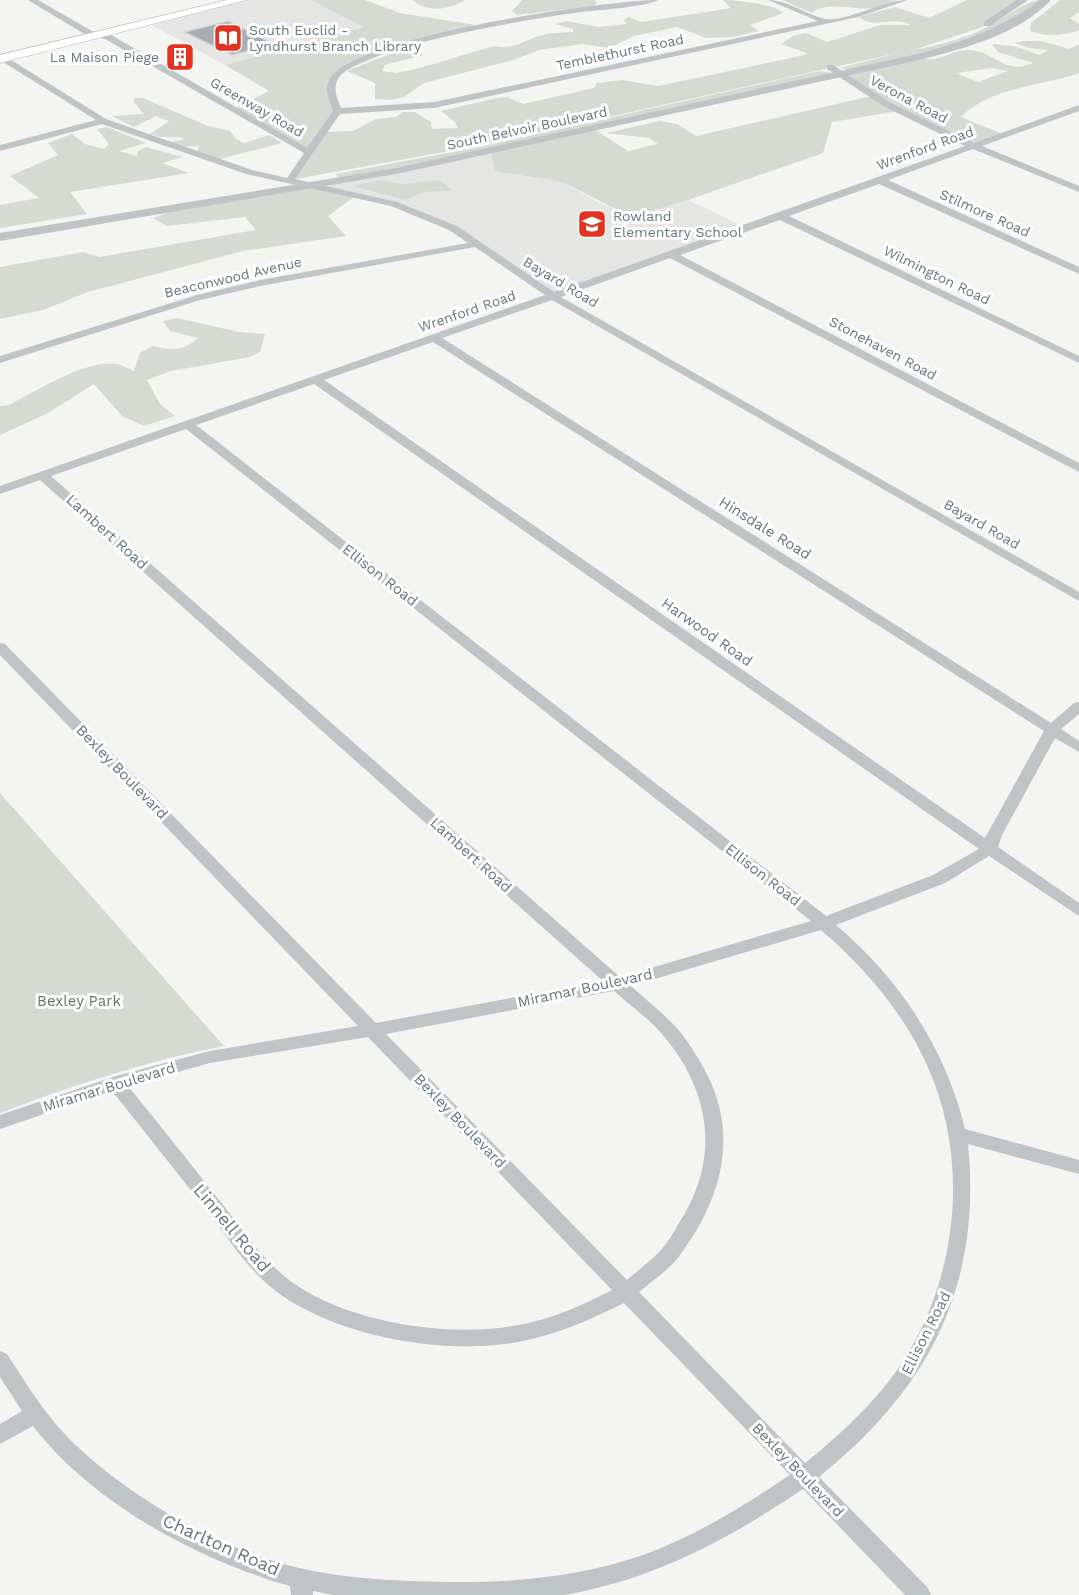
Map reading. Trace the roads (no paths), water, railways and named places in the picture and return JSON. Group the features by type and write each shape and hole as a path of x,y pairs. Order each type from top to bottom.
{"main road":[{"path":"1,58 241,0"}],"street":[{"name":"Greenway Road","path":"32,0 97,35 108,37 308,152"},
{"path":"290,180 337,111 331,90 332,81 339,73 416,40 490,22 654,0"},
{"path":"772,0 827,22"},
{"name":"Temblethurst Road","path":"337,111 434,105 827,22 904,0"},
{"name":"South Belvoir Boulevard","path":"0,228 290,180 482,144 830,67 942,42 985,26 1023,0"},
{"name":"South Belvoir Boulevard","path":"0,237 460,159 840,75 919,57 974,41 1020,20 1046,0"},
{"name":"Bayard Road","path":"1,58 103,121 215,162 394,204 453,228 516,274 554,297 1079,597"},
{"name":"Verona Road","path":"830,67 887,105 975,146 1079,189"},
{"name":"Wrenford Road","path":"0,490 554,297 1079,108"},
{"path":"1066,112 1079,117"},
{"path":"0,148 103,121"},
{"name":"Stilmore Road","path":"879,180 1079,270"},
{"name":"Wilmington Road","path":"781,216 1079,360"},
{"name":"Beaconwood Avenue","path":"0,360 208,295 260,283 477,244"},
{"name":"Stonehaven Road","path":"672,255 1079,468"},
{"name":"Hinsdale Road","path":"434,338 1079,747"},
{"name":"Harwood Road","path":"316,380 1079,911"},
{"name":"Ellison Road","path":"188,425 824,923 865,959 910,1016 940,1073 960,1135 963,1208 961,1243 949,1290 936,1320 903,1380 881,1407 842,1447 805,1476"},
{"name":"Lambert Road","path":"42,475 618,984 667,1028 683,1047 706,1088 713,1109 716,1154 711,1179 691,1224 672,1252 624,1293"},
{"name":"Bexley Boulevard","path":"0,647 374,1030 624,1293 920,1595"},
{"path":"990,849 994,835 1020,792 1052,730 1079,706"},
{"name":"Miramar Boulevard","path":"0,1122 116,1083 210,1057 374,1030 618,984 824,923 939,879 990,849"},
{"name":"Linnell Road","path":"116,1083 266,1271 289,1290 344,1319 377,1330 464,1340 501,1336 562,1323 624,1293"},
{"path":"960,1135 1079,1167"},
{"name":"Charlton Road","path":"0,1360 36,1414 84,1466 140,1507 194,1536 301,1586 434,1593 511,1591 557,1586 639,1566 688,1546 724,1528 805,1476"},
{"path":"0,1435 36,1414"}],"place":[{"name":"South Euclid - Lyndhurst Branch Library","path":"228,38"},
{"name":"La Maison Piege","path":"180,57"},
{"name":"Rowland Elementary School","path":"592,224"}],"park label":[{"name":"Bexley Park","path":"79,1001"}]}
